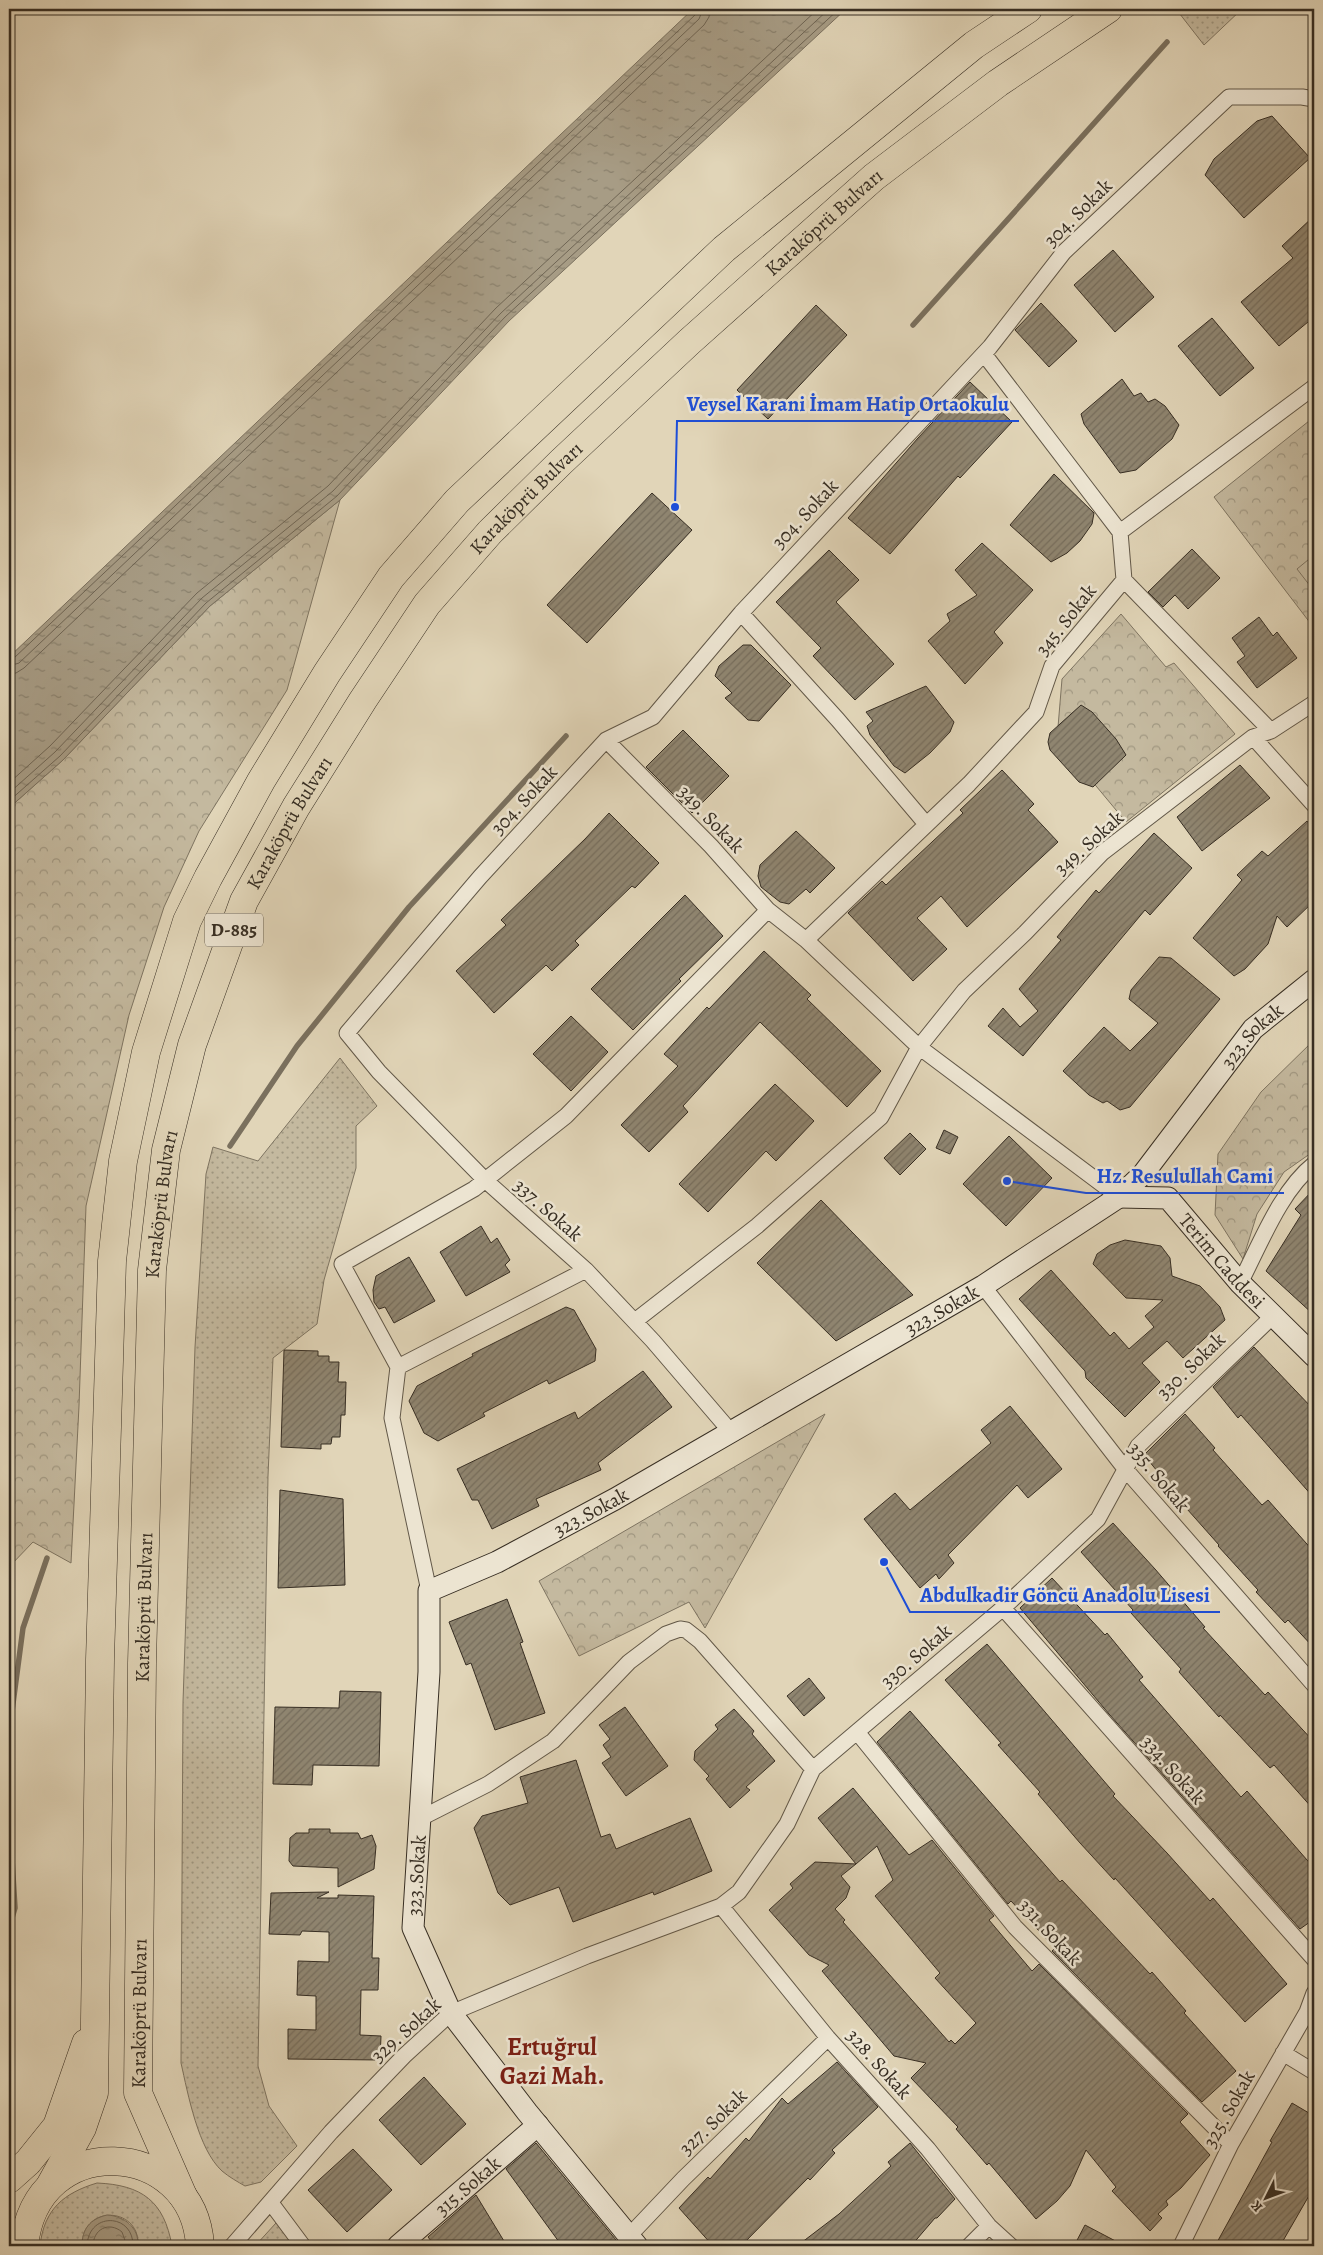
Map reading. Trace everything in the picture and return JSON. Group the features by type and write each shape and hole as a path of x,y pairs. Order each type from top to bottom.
{"highway":[{"name":"Karaköprü Bulvarı","path":"50,2184 82,2128 94,2093 100,1660 112,1261 123,1161 146,1052 187,921 261,781 327,672 391,577 457,501 724,249 974,45 1028,9"},
{"name":"Karaköprü Bulvarı","path":"200,2246 193,2214 183,2196 138,2093 142,1663 152,1270 166,1150 192,1045 244,901 296,807 363,700 427,604 490,532 688,342 874,177 998,83 1108,9"},
{"path":"9,2179 28,2162 57,2126 95,2015"},
{"path":"50,2184 75,2168 104,2160 134,2163 161,2175 183,2196"},
{"name":"D-885","path":"19,2235 35,2204 50,2184"}],"street":[{"path":"1308,98 1314,87"},
{"name":"304. Sokak","path":"358,1020 480,877 606,740 653,717 741,613 984,354 1064,252 1229,98 1308,98"},
{"path":"984,354 1120,532 1314,387"},
{"name":"345. Sokak","path":"806,940 969,784 1036,712 1052,666 1124,580 1120,532"},
{"path":"1124,580 1271,731"},
{"path":"741,613 838,720 926,824"},
{"name":"349. Sokak","path":"919,1047 964,991 1025,933 1102,853 1253,737 1271,731 1314,703"},
{"path":"1253,737 1314,805"},
{"name":"349. Sokak","path":"606,740 711,846 768,910 806,940 919,1047 1119,1197"},
{"path":"429,1590 392,1418 398,1367 342,1264 446,1207 485,1180 566,1116 768,910"},
{"name":"323.Sokak","path":"633,2241 622,2230 538,2125 451,2013 413,1928 429,1672 429,1590 496,1562 615,1499 983,1286 1119,1197 1143,1174 1253,1029 1314,980"},
{"name":"337. Sokak","path":"358,1020 346,1033 379,1072 485,1180 586,1270 635,1321 731,1432"},
{"path":"635,1321 757,1226 881,1117 919,1047"},
{"path":"1240,1283 1278,1211 1302,1174 1314,1164"},
{"name":"Terim Caddesi","path":"1119,1197 1168,1198 1240,1283 1314,1356"},
{"path":"398,1367 586,1270"},
{"name":"335. Sokak","path":"983,1286 1126,1470 1314,1684"},
{"name":"330. Sokak","path":"721,1906 739,1892 788,1824 813,1769 1003,1608 1098,1519 1138,1446 1273,1316"},
{"name":"334. Sokak","path":"1003,1608 1314,1959"},
{"path":"419,1819 488,1784 553,1741 629,1662 666,1634 680,1629 686,1630 700,1641 813,1769"},
{"name":"331. Sokak","path":"858,1732 1015,1926 1231,2144"},
{"name":"329. Sokak","path":"232,2246 338,2125 404,2056 451,2013 579,1959 721,1906"},
{"name":"328. Sokak","path":"721,1906 828,2038 928,2149 989,2226 1011,2246"},
{"name":"325. Sokak","path":"1181,2246 1231,2144 1283,2054 1311,2014 1314,1993"},
{"name":"327. Sokak","path":"633,2241 684,2179 828,2038"},
{"path":"1283,2054 1314,2072"},
{"name":"315.Sokak","path":"398,2246 538,2125"},
{"path":"271,2203 303,2246"},
{"path":"969,2246 989,2226"}],"green space":[{"path":"1176,9 1242,9 1204,45"},
{"path":"1314,417 1314,628 1214,497"},
{"path":"340,500 287,690 199,831 164,907 129,1015 86,1206 71,1563 33,1542 9,1567 9,808 63,760 210,606"},
{"path":"1314,555 1314,591 1297,569"},
{"path":"1121,614 1166,667 1174,663 1235,734 1126,822 1057,739 1062,679"},
{"path":"1314,1040 1314,1151 1284,1172 1257,1214 1243,1259 1215,1215 1218,1154 1261,1092"},
{"path":"340,1058 377,1106 356,1126 356,1168 324,1280 317,1324 273,1358 268,1476 258,2066 269,2106 297,2146 261,2182 245,2186 222,2171 206,2149 195,2120 181,2063 183,1702 195,1347 206,1174 213,1147 258,1161"},
{"path":"825,1414 705,1628 689,1602 579,1656 539,1581"},
{"path":"97,2183 127,2187 148,2198 163,2217 172,2246 138,2246 136,2233 131,2224 122,2218 111,2215 91,2222 85,2232 82,2246 40,2246 46,2222 58,2204 75,2192"},
{"path":"276,2223 283,2223 297,2246 255,2246"}],"water":[{"path":"693,9 846,9 509,321 340,500 210,606 63,760 9,808 9,657"},
{"path":"107,2215 125,2220 133,2228 138,2239 138,2246 82,2246 85,2230 88,2226 96,2219"}],"building":[{"path":"1272,116 1310,158 1244,218 1205,175 1214,159 1257,121"},
{"path":"1314,216 1314,317 1279,346 1241,302 1293,258 1282,246"},
{"path":"1113,250 1154,297 1115,332 1074,285"},
{"path":"1041,303 1077,341 1049,367 1015,330"},
{"path":"816,305 847,335 768,419 737,390"},
{"path":"1212,318 1254,368 1220,396 1178,346"},
{"path":"1122,379 1134,396 1141,393 1148,402 1155,399 1165,406 1179,425 1172,439 1136,470 1120,473 1084,424 1081,414"},
{"path":"970,382 1012,422 960,478 958,476 890,554 848,518"},
{"path":"1054,474 1094,513 1092,524 1080,541 1067,553 1051,562 1010,525"},
{"path":"652,493 692,530 587,643 547,605"},
{"path":"982,543 1033,590 994,632 1003,643 965,684 928,641 950,621 947,614 977,595 955,570"},
{"path":"1192,549 1220,578 1188,609 1175,595 1163,607 1148,592"},
{"path":"829,550 859,580 836,602 894,664 855,700 813,656 821,648 776,602"},
{"path":"1259,617 1273,636 1277,632 1297,658 1257,688 1237,662 1245,656 1232,638"},
{"path":"743,645 751,645 791,685 759,721 748,720 725,698 732,693 715,676 719,666"},
{"path":"926,686 954,722 950,732 930,753 905,773 894,766 870,735 867,726 873,721 866,712"},
{"path":"1081,705 1092,712 1116,739 1126,755 1093,787 1079,782 1050,750 1048,742 1050,733"},
{"path":"683,730 729,776 692,813 646,767"},
{"path":"1240,765 1270,798 1202,851 1177,817"},
{"path":"1002,770 1034,804 1028,810 1058,842 967,927 941,896 917,918 947,949 913,981 848,913 882,881 886,885 963,813 960,810"},
{"path":"609,813 659,863 635,888 632,886 575,941 579,945 552,971 546,965 494,1013 456,971 506,925 501,920 585,839"},
{"path":"1307,821 1314,830 1314,901 1287,927 1277,916 1268,944 1245,969 1234,976 1193,938 1242,880 1237,875 1262,851 1268,856"},
{"path":"796,831 835,868 810,893 806,889 789,904 780,902 761,887 758,876 760,865"},
{"path":"1154,833 1192,868 1150,915 1145,910 1023,1056 988,1026 1003,1008 1020,1027 1038,1011 1019,989 1061,940 1057,937 1096,890 1099,893"},
{"path":"685,895 723,936 679,979 681,981 633,1030 591,989"},
{"path":"764,951 811,995 807,999 881,1071 847,1107 760,1022 683,1106 688,1112 649,1152 621,1125 678,1066 664,1054 707,1007 709,1009"},
{"path":"1159,957 1171,958 1220,999 1130,1107 1120,1110 1107,1101 1103,1103 1089,1095 1063,1071 1104,1027 1130,1051 1158,1023 1129,999 1131,990"},
{"path":"571,1016 608,1052 571,1091 533,1054"},
{"path":"775,1084 814,1121 776,1161 766,1151 708,1212 679,1184"},
{"path":"944,1130 958,1137 950,1154 936,1148"},
{"path":"910,1133 926,1149 900,1175 884,1158"},
{"path":"1009,1136 1052,1178 1006,1226 963,1184"},
{"path":"1314,1189 1314,1315 1266,1271 1301,1215 1295,1209"},
{"path":"821,1200 913,1295 836,1341 757,1263"},
{"path":"481,1226 491,1243 497,1238 510,1260 505,1265 510,1272 466,1296 440,1252"},
{"path":"1125,1240 1161,1246 1170,1258 1172,1276 1200,1286 1220,1307 1225,1320 1183,1358 1167,1341 1142,1363 1160,1382 1125,1417 1086,1378 1085,1371 1019,1299 1051,1270 1110,1336 1114,1332 1129,1349 1154,1327 1145,1316 1163,1300 1126,1298 1093,1264 1097,1254 1110,1245"},
{"path":"409,1257 435,1301 394,1323 385,1307 379,1309 374,1302 373,1290 376,1276"},
{"path":"566,1307 574,1310 596,1349 595,1361 549,1384 547,1380 483,1413 485,1416 438,1441 424,1433 409,1401 417,1386 473,1356 472,1354"},
{"path":"1254,1347 1314,1410 1314,1498 1241,1415 1238,1418 1213,1387"},
{"path":"284,1350 318,1351 318,1356 329,1356 329,1362 339,1362 338,1382 346,1382 345,1415 341,1415 340,1437 332,1437 331,1444 321,1444 321,1449 281,1447"},
{"path":"643,1371 672,1407 598,1463 601,1470 536,1499 539,1506 492,1529 478,1500 472,1500 457,1469 575,1412 578,1419"},
{"path":"1010,1406 1062,1469 1028,1498 1017,1485 948,1555 954,1563 939,1579 936,1574 920,1588 864,1519 895,1493 910,1510 991,1443 981,1430"},
{"path":"1185,1414 1215,1448 1213,1450 1262,1505 1268,1500 1314,1552 1314,1648 1288,1620 1285,1623 1256,1592 1258,1590 1179,1500 1144,1455"},
{"path":"280,1490 343,1499 345,1585 278,1588"},
{"path":"1113,1523 1205,1627 1203,1628 1265,1695 1268,1692 1314,1742 1314,1810 1274,1765 1270,1768 1220,1715 1219,1717 1179,1672 1181,1669 1131,1613 1133,1610 1081,1552"},
{"path":"1052,1578 1105,1635 1107,1633 1143,1677 1139,1680 1241,1797 1247,1791 1314,1868 1314,1919 1300,1929 1109,1714 1020,1608"},
{"path":"507,1599 523,1642 520,1643 545,1713 495,1730 471,1663 466,1665 449,1622"},
{"path":"987,1644 1115,1794 1113,1796 1210,1901 1213,1898 1287,1984 1245,2022 1115,1878 1114,1880 1080,1843 1038,1794 1040,1792 998,1745 1001,1743 945,1680"},
{"path":"809,1678 825,1698 804,1716 787,1696"},
{"path":"340,1691 381,1692 379,1766 313,1765 312,1785 273,1784 275,1707 339,1708"},
{"path":"625,1707 668,1766 626,1796 602,1763 611,1757 603,1745 610,1739 599,1725"},
{"path":"734,1709 754,1731 752,1734 775,1761 746,1787 750,1790 730,1808 706,1779 709,1776 694,1760 695,1751 718,1729 715,1725"},
{"path":"910,1711 1060,1882 1062,1880 1150,1974 1152,1972 1186,2011 1184,2013 1236,2071 1202,2102 1052,1951 1055,1948 1011,1901 1008,1904 877,1742"},
{"path":"576,1760 601,1837 610,1834 616,1849 690,1818 712,1871 654,1895 653,1892 573,1922 559,1887 510,1905 498,1893 474,1828 482,1816 528,1803 520,1777"},
{"path":"853,1788 909,1855 932,1840 994,1916 989,1920 1032,1971 1039,1964 1188,2114 1180,2122 1210,2155 1181,2188 1166,2201 1168,2205 1158,2214 1162,2218 1150,2231 1112,2191 1116,2187 1086,2150 1070,2186 1057,2201 1036,2219 989,2163 987,2165 956,2129 958,2127 911,2078 926,2063 894,2056 822,1971 829,1965 809,1955 769,1910 793,1888 790,1884 815,1862 856,1864 818,1818","holes":["877,1846 893,1880 875,1896 940,1973 935,1978 976,2023 955,2044 951,2040 949,2042 843,1922 845,1920 835,1909 846,1898 850,1887 841,1876"]},
{"path":"309,1829 330,1829 330,1833 358,1833 361,1839 372,1835 376,1846 374,1869 338,1887 338,1868 293,1866 289,1861 290,1838 296,1833 309,1833"},
{"path":"329,1892 317,1898 338,1898 338,1895 374,1896 372,1958 379,1958 378,1990 361,1990 360,2035 381,2036 380,2060 288,2059 288,2029 316,2030 316,1996 297,1995 298,1961 329,1962 329,1932 302,1931 300,1935 269,1934 271,1893"},
{"path":"837,2062 878,2107 832,2150 835,2153 810,2180 808,2178 741,2246 713,2246 679,2208 708,2177 710,2179 746,2138 749,2141 782,2098 788,2104"},
{"path":"424,2077 466,2124 421,2165 379,2120"},
{"path":"1292,2103 1314,2116 1314,2187 1280,2246 1215,2246 1272,2142 1270,2141"},
{"path":"536,2143 621,2246 562,2246 506,2169"},
{"path":"910,2143 955,2199 935,2218 911,2246 797,2246 839,2214 891,2166 888,2162"},
{"path":"353,2149 392,2190 347,2232 308,2190"},
{"path":"476,2195 507,2246 435,2246 428,2237"},
{"path":"1085,2225 1125,2246 1074,2246"}],"waterway":[{"path":"913,325 1167,42"},
{"path":"230,1146 297,1046 409,907 566,736"},
{"path":"9,1734 23,1628 47,1558"},
{"path":"9,1810 15,1908 9,1928"}],"place":[{"name":"Veysel Karani İmam Hatip Ortaokulu","path":"675,507"},
{"name":"Hz. Resulullah Cami","path":"1007,1181"},
{"name":"Abdulkadir Göncü Anadolu Lisesi","path":"884,1562"}],"district":[{"name":"Ertuğrul Gazi Mah.","path":"552,2062"}]}
